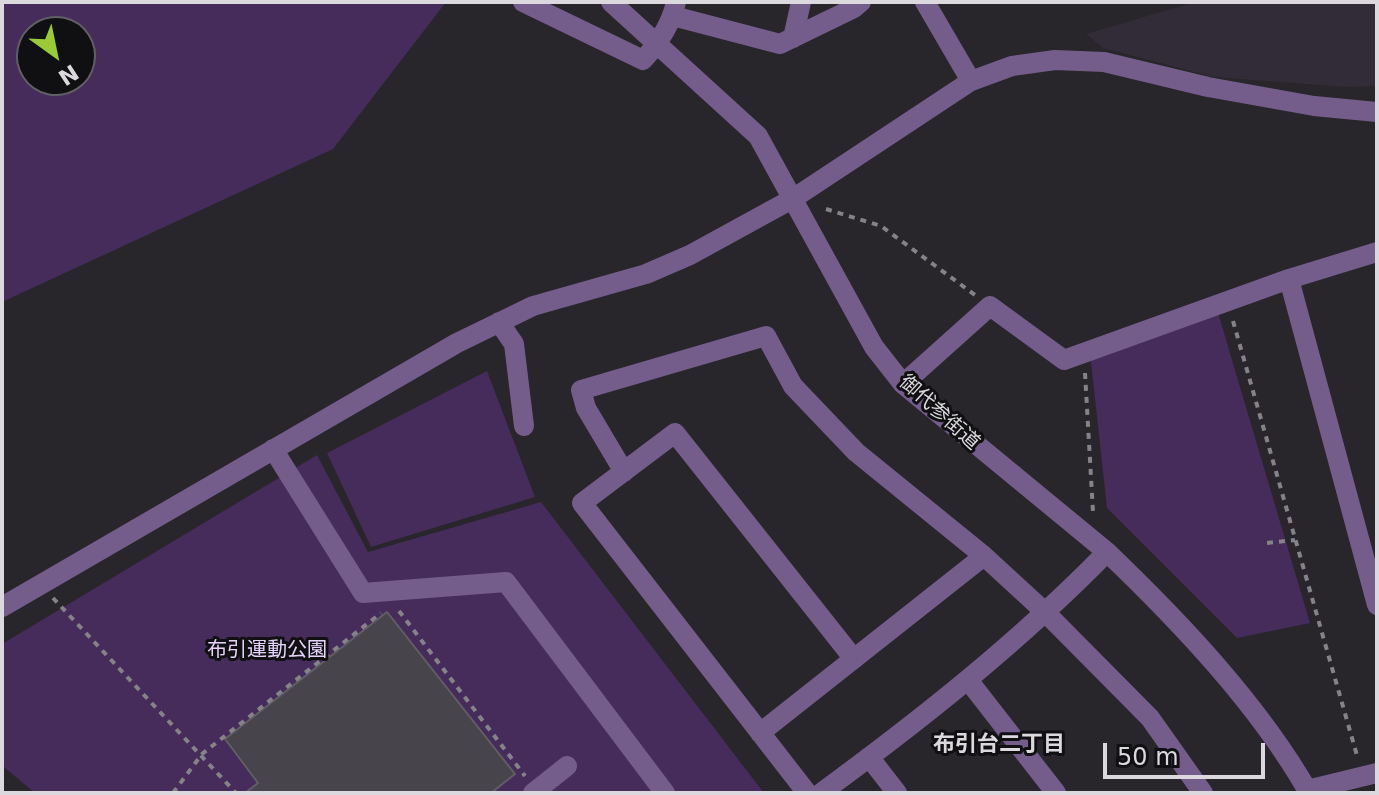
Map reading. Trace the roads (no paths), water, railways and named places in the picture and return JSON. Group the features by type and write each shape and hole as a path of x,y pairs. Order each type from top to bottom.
{"street":[{"path":"523,2 643,60 657,45 674,9 780,44 861,2"},
{"name":"御代参街道","path":"611,2 758,136 874,347 903,384 1107,552 1181,628 1235,691 1291,762 1308,792"},
{"path":"793,38 801,2"},
{"path":"925,2 971,81"},
{"path":"2,607 444,351 533,306 633,278 675,262 794,198 971,81 1012,66 1055,60 1104,62 1208,87 1314,106 1377,112"},
{"path":"903,384 990,306 1064,360 1289,279 1377,252"},
{"path":"1289,279 1377,605"},
{"path":"499,322 514,344 524,426"},
{"path":"624,472 586,408 581,390 766,336 793,386 856,452 984,556 1046,613 1150,718 1203,793"},
{"path":"807,793 582,503 675,433 854,659"},
{"path":"273,449 363,593 506,582 665,793"},
{"path":"821,793 968,680 1046,613 1107,552"},
{"path":"760,733 984,556"},
{"path":"968,680 1056,793"},
{"path":"869,757 897,793"},
{"path":"534,792 567,766"},
{"path":"1308,792 1370,774"}],"district":[{"name":"布引台二丁目","path":"999,745"}],"park label":[{"name":"布引運動公園","path":"267,651"}]}
